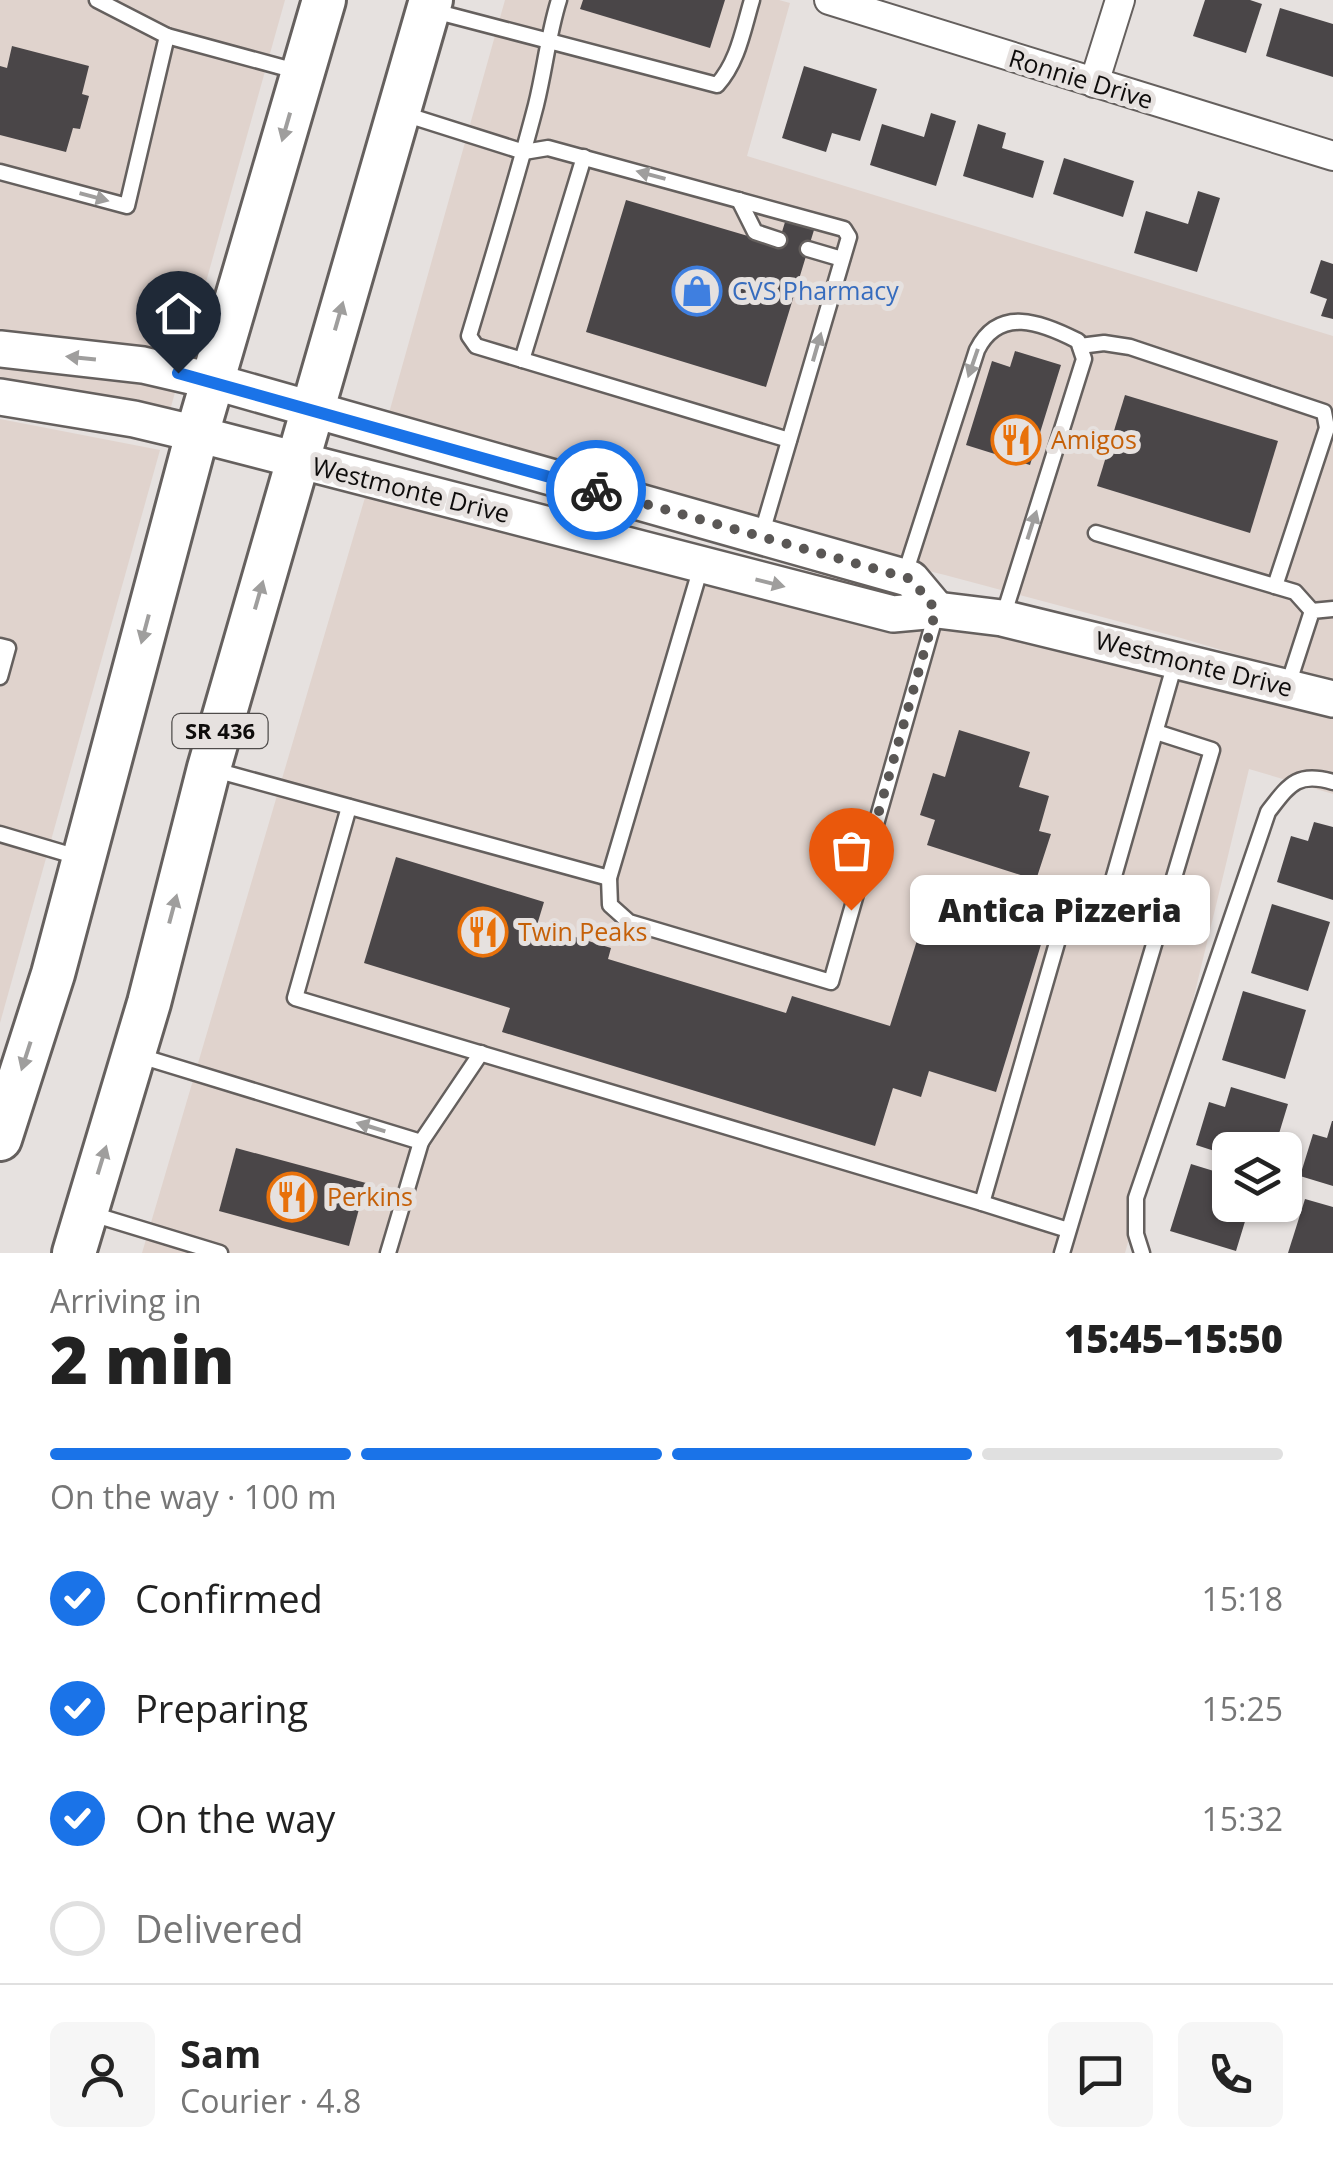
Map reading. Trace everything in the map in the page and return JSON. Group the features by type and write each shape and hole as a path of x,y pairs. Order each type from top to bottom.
{"main road":[{"path":"0,1139 53,974 212,382 324,0"},
{"name":"SR 436","path":"74,1253 134,1054 210,768 429,5"}],"street":[{"name":"Ronnie Drive","path":"829,0 1333,156"},
{"path":"1094,84 1120,0"},
{"name":"Westmonte Drive","path":"0,349 143,365 212,382 911,579 936,610"},
{"name":"Westmonte Drive","path":"0,397 198,434 893,614 936,610 1002,618 1333,699"}],"lane":[{"path":"97,0 167,36 302,73"},
{"path":"560,0 546,42 547,62 524,152 469,336 476,346 789,440"},
{"path":"429,5 546,42 716,85 736,56 752,0"},
{"path":"0,172 126,206 167,36"},
{"path":"398,113 524,152 548,148 844,229 849,236 760,537"},
{"path":"522,360 584,157"},
{"path":"739,200 755,232 780,240"},
{"path":"808,248 842,259"},
{"path":"904,578 986,331 1011,321 1060,332 1078,341 1084,358 1002,618"},
{"path":"1080,346 1104,343 1130,347 1324,412 1328,428 1275,586"},
{"path":"1096,533 1296,592 1312,611"},
{"path":"702,565 609,878 610,905 629,922 831,982 936,610"},
{"path":"1312,611 1333,609"},
{"path":"1288,686 1312,611"},
{"path":"0,646 8,648 0,677"},
{"path":"982,1203 1059,936 1102,918 1176,659"},
{"path":"1062,1253 1212,750 1156,732"},
{"path":"210,768 609,878"},
{"path":"1142,1253 1136,1234 1136,1198 1268,812 1299,779 1315,776 1333,782"},
{"path":"349,807 296,998 1068,1230"},
{"path":"0,834 83,859"},
{"path":"388,1253 421,1142 480,1053"},
{"path":"134,1054 421,1142"},
{"path":"87,1212 220,1253"}],"shaded area":[{"path":"0,0 285,0 167,421 0,389"},
{"path":"505,0 790,3 747,156 1333,336 1333,683 945,575 382,438"},
{"path":"0,419 160,450 0,1023"},
{"path":"374,467 938,603 1333,714 1333,794 1249,769 1172,1087 1125,1253 142,1253"}],"building":[{"path":"583,0 725,0 710,48 580,9"},
{"path":"1205,0 1250,0 1262,4 1246,53 1193,36"},
{"path":"1280,8 1333,24 1333,77 1266,56"},
{"path":"12,46 89,66 82,94 89,96 80,129 73,128 66,152 0,135 0,66 7,68"},
{"path":"804,66 877,89 860,141 832,133 826,152 782,138"},
{"path":"931,113 956,121 936,186 870,165 882,124 924,137"},
{"path":"978,124 1006,133 1002,148 1044,161 1033,198 963,176"},
{"path":"1064,158 1134,181 1123,217 1053,194"},
{"path":"1198,191 1220,198 1197,272 1134,253 1146,211 1188,224"},
{"name":"CVS Pharmacy","path":"626,200 778,245 785,222 814,230 766,387 586,332"},
{"path":"1321,260 1333,264 1333,319 1321,316 1327,299 1310,293"},
{"path":"1015,351 1061,365 1030,465 966,445 992,361 1010,367"},
{"path":"1125,395 1278,441 1250,533 1097,486"},
{"path":"959,730 1030,752 1019,787 1049,796 1039,831 1051,834 1036,880 927,845 935,820 920,815 933,773 945,777"},
{"path":"1314,822 1333,827 1333,900 1277,882 1291,836 1308,841"},
{"path":"396,857 544,902 537,925 611,948 608,959 786,1013 792,996 890,1026 936,880 1050,915 996,1092 929,1071 921,1097 893,1088 875,1146 502,1032 510,1008 364,963"},
{"path":"1272,904 1330,922 1308,991 1251,973"},
{"path":"1243,991 1306,1010 1285,1079 1222,1060"},
{"path":"1231,1087 1288,1104 1279,1132 1212,1132 1212,1150 1196,1145 1209,1102 1225,1107"},
{"path":"1333,1121 1333,1186 1302,1177 1313,1134 1327,1138"},
{"name":"Perkins","path":"236,1148 366,1183 349,1246 219,1211"},
{"path":"1191,1164 1212,1170 1212,1222 1245,1222 1236,1251 1170,1231"},
{"path":"1305,1199 1333,1207 1333,1253 1288,1253 1298,1222 1302,1222"}],"way so far":[{"path":"596,490 911,579 936,610 851,910"}],"place":[{"name":"CVS Pharmacy","path":"697,291"},
{"name":"Amigos","path":"1016,440"},
{"name":"Antica Pizzeria","path":"851,910"},
{"name":"Twin Peaks","path":"483,932"},
{"name":"Perkins","path":"292,1197"}],"route":[{"path":"178,373 596,490"}]}
